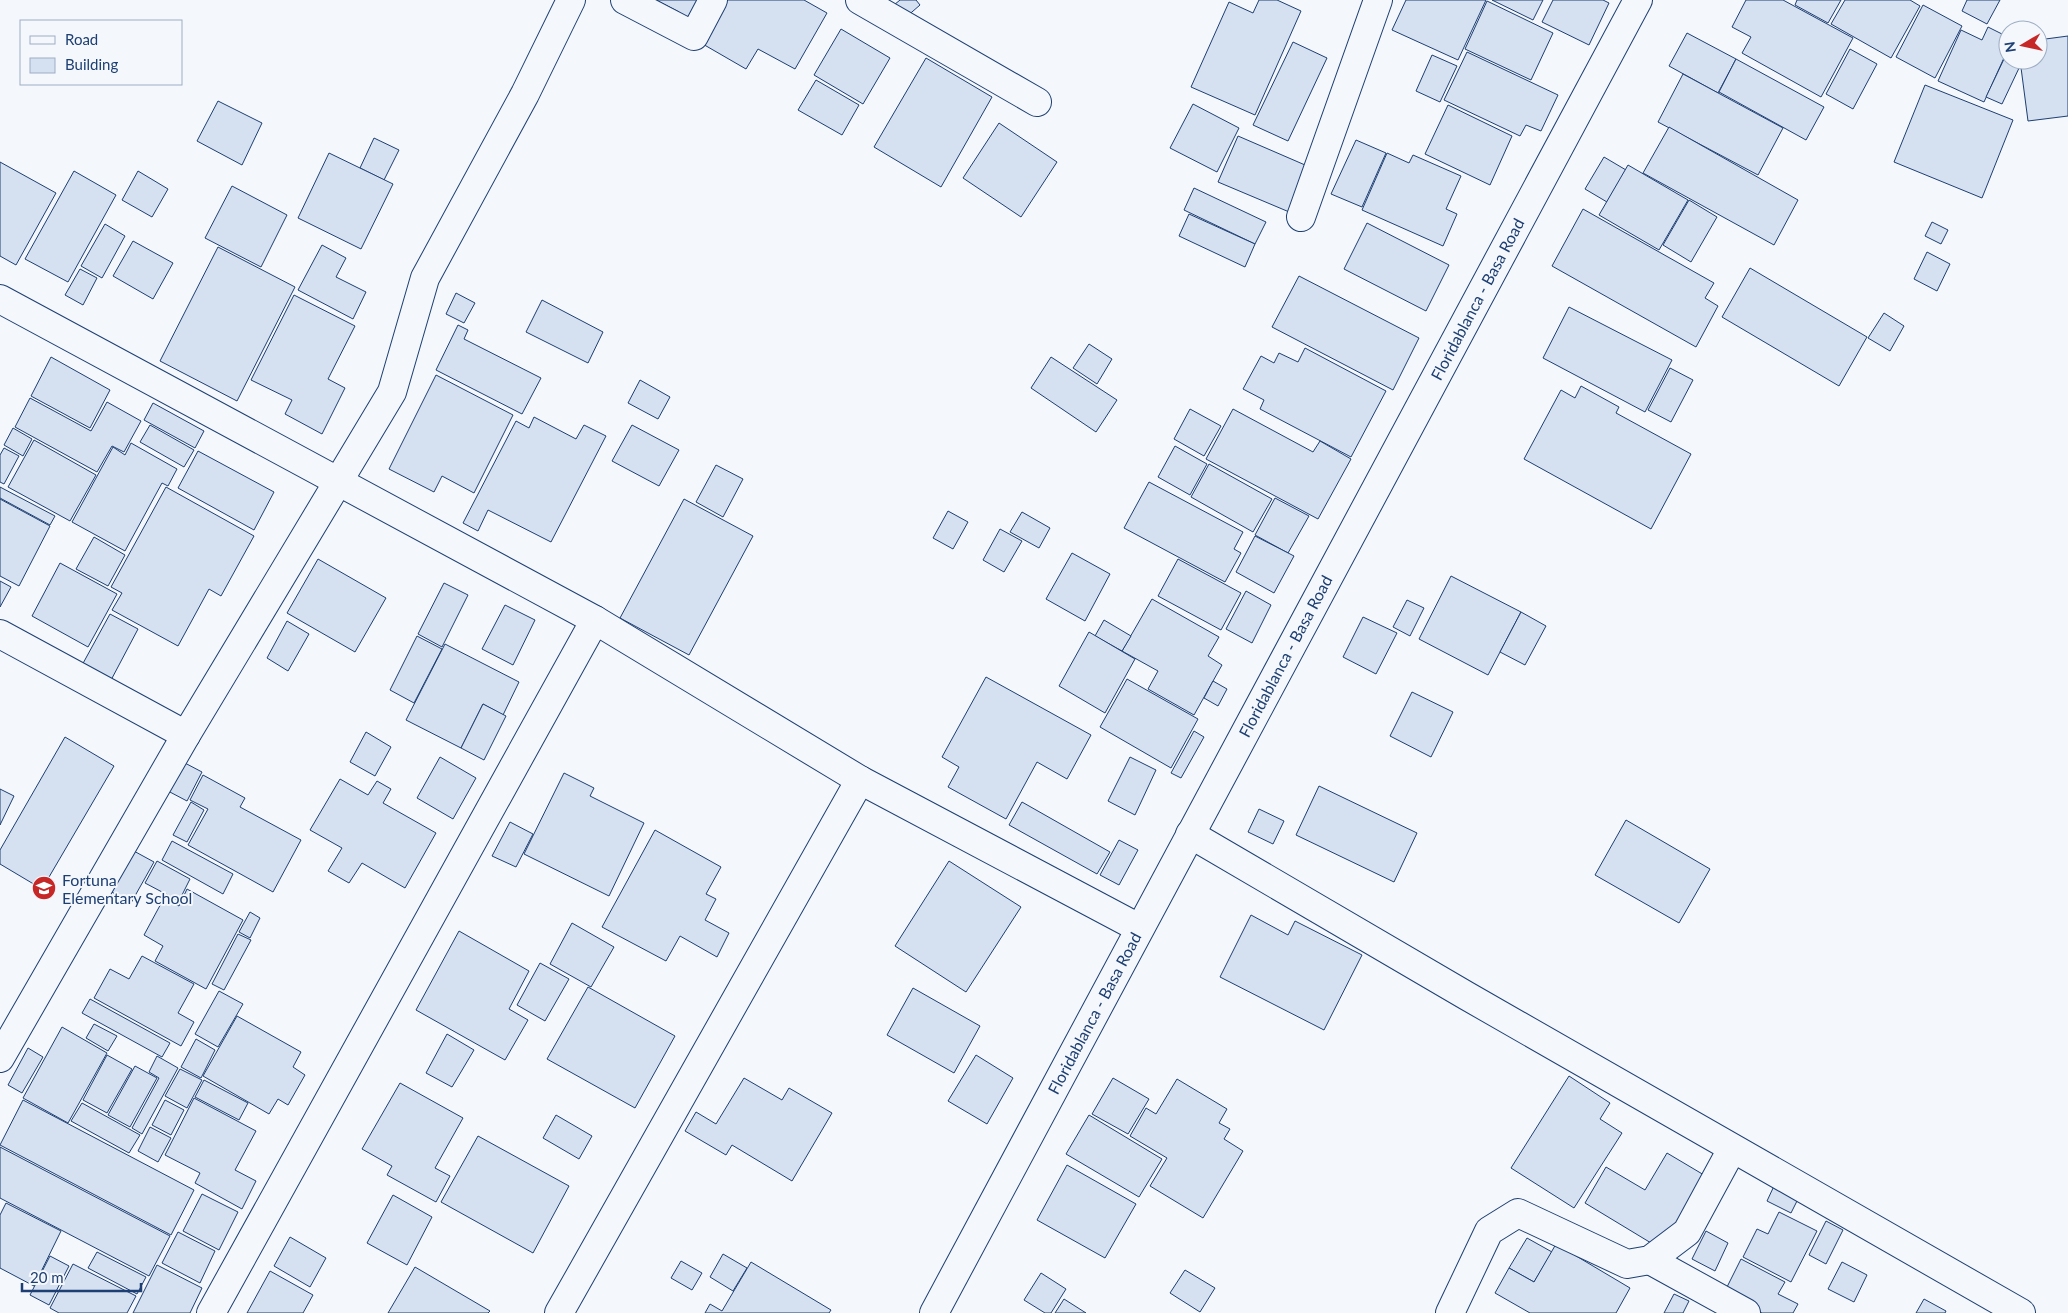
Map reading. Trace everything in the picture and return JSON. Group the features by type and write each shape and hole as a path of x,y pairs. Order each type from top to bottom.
{"street":[{"path":"0,1058 186,735 392,392 425,278 525,94 571,0"},
{"path":"625,0 694,36 713,0"},
{"path":"860,0 1037,102"},
{"path":"1301,217 1378,0"},
{"name":"Floridablanca - Basa Road","path":"934,1313 1638,0"},
{"path":"0,299 595,620 860,780 1140,928"},
{"path":"211,1313 595,620"},
{"path":"0,634 186,735"},
{"path":"559,1313 860,780"},
{"path":"1190,834 1732,1149 2021,1313"},
{"path":"1450,1313 1489,1231 1518,1212 1627,1264 1650,1260 1687,1232 1732,1149"},
{"path":"1650,1260 1746,1313"}],"building":[{"path":"656,0 708,0 692,31 675,21 679,12"},
{"path":"726,0 804,0 827,13 795,69 758,49 746,69 701,43"},
{"path":"900,0 916,0 920,5 905,18 894,5"},
{"path":"1259,0 1277,0 1301,11 1255,115 1191,87 1229,2 1253,13"},
{"path":"1406,0 1486,0 1458,60 1392,30"},
{"path":"1492,0 1543,0 1533,20"},
{"path":"1553,0 1603,0 1609,3 1589,45 1542,22"},
{"path":"1746,0 1783,0 1853,38 1821,97 1742,53 1751,37 1732,27"},
{"path":"1797,0 1841,0 1828,23 1795,5"},
{"path":"1845,0 1910,0 1920,6 1891,58 1831,24"},
{"path":"1967,0 2000,0 1987,24 1962,11"},
{"path":"1487,1 1553,33 1531,80 1465,49"},
{"path":"1923,5 1962,26 1935,78 1896,57"},
{"path":"1988,27 1998,32 1998,70 1984,102 1938,81 1961,30 1982,40"},
{"path":"841,29 890,58 863,104 814,75"},
{"path":"1687,33 1736,59 1718,93 1669,66"},
{"path":"2068,36 2068,116 2028,121 2021,70 2048,70 2048,39"},
{"path":"1293,42 1327,58 1288,141 1253,125"},
{"path":"1850,49 1877,64 1853,109 1826,94"},
{"path":"1467,52 1558,95 1541,131 1526,125 1520,136 1444,100"},
{"path":"1432,55 1457,66 1440,102 1416,91"},
{"path":"926,58 992,97 941,187 874,147"},
{"path":"1736,59 1824,107 1806,140 1719,92"},
{"path":"1999,70 2018,70 2002,104 1986,97"},
{"path":"1683,74 1783,128 1758,175 1658,122"},
{"path":"816,80 859,105 842,135 798,110"},
{"path":"1925,85 2013,120 1982,198 1894,162"},
{"path":"218,101 262,123 242,165 197,141"},
{"path":"1193,104 1239,128 1217,172 1170,148"},
{"path":"1448,105 1512,136 1490,185 1425,154"},
{"path":"999,123 1057,162 1021,217 963,178"},
{"path":"1669,127 1798,200 1774,245 1643,173"},
{"path":"1238,136 1312,168 1294,214 1218,182"},
{"path":"374,138 399,150 384,180 360,168"},
{"path":"1356,140 1386,153 1362,207 1331,194"},
{"path":"329,153 393,184 361,249 298,218"},
{"path":"1387,153 1409,163 1413,155 1461,176 1446,209 1457,214 1443,246 1362,210"},
{"path":"1604,157 1626,170 1607,202 1585,189"},
{"path":"0,162 56,193 16,265 0,256"},
{"path":"1628,165 1688,200 1659,250 1599,215"},
{"path":"74,171 116,195 68,282 25,259"},
{"path":"138,171 168,189 152,217 122,200"},
{"path":"232,186 287,215 261,267 205,238"},
{"path":"1194,188 1266,222 1255,244 1184,210"},
{"path":"1689,200 1717,217 1691,262 1663,245"},
{"path":"1583,209 1714,283 1705,298 1718,306 1696,347 1552,266"},
{"path":"1189,214 1255,244 1245,267 1179,236"},
{"path":"1932,222 1948,230 1941,244 1925,236"},
{"path":"1367,223 1449,265 1426,311 1344,269"},
{"path":"105,224 125,236 102,278 81,266"},
{"path":"133,241 173,263 153,299 113,276"},
{"path":"322,245 346,258 336,277 366,292 353,319 298,290"},
{"path":"218,247 295,287 237,401 160,361"},
{"path":"1927,252 1950,264 1937,291 1914,279"},
{"path":"1750,268 1867,337 1839,386 1722,317"},
{"path":"80,269 97,278 83,305 65,295"},
{"path":"1299,276 1419,338 1393,390 1272,327"},
{"path":"456,293 475,303 464,323 446,314"},
{"path":"294,295 355,326 328,379 345,388 322,434 285,414 292,400 251,380"},
{"path":"542,300 603,332 588,363 526,332"},
{"path":"1569,307 1672,360 1645,412 1543,358"},
{"path":"1884,313 1904,326 1890,351 1868,338"},
{"path":"458,325 468,330 464,339 541,378 522,414 436,370"},
{"path":"1089,344 1112,359 1097,384 1073,368"},
{"path":"1305,348 1386,391 1351,457 1260,409 1264,400 1243,389 1261,356 1274,363 1279,353 1298,362"},
{"path":"51,357 110,390 90,428 31,396"},
{"path":"1051,357 1117,400 1096,432 1031,388"},
{"path":"1670,368 1693,380 1671,422 1648,410"},
{"path":"436,375 513,415 474,493 442,476 434,492 389,469"},
{"path":"640,380 670,397 658,419 628,403"},
{"path":"1581,386 1619,407 1616,413 1691,454 1651,529 1524,459 1561,390 1575,398"},
{"path":"30,398 91,431 107,402 141,421 124,452 112,446 97,472 15,427"},
{"path":"153,403 204,431 195,448 144,420"},
{"path":"1190,409 1221,426 1204,456 1174,439"},
{"path":"1233,409 1313,452 1320,441 1351,459 1318,519 1206,459"},
{"path":"534,417 576,439 584,425 606,436 551,542 488,510 478,531 463,523 516,421 529,428"},
{"path":"150,425 194,450 184,467 140,442"},
{"path":"632,425 679,450 659,486 612,461"},
{"path":"13,428 32,439 23,456 4,445"},
{"path":"34,440 96,475 70,521 8,487"},
{"path":"131,443 177,469 168,486 162,483 125,551 72,522 113,447 125,455"},
{"path":"1175,446 1207,464 1190,495 1158,477"},
{"path":"4,448 19,456 4,484 0,482 0,455"},
{"path":"198,451 274,492 254,530 178,488"},
{"path":"1209,464 1272,499 1253,532 1191,497"},
{"path":"716,465 743,479 723,517 696,502"},
{"path":"1149,482 1243,532 1234,549 1241,553 1225,582 1124,528"},
{"path":"0,487 55,516 50,525 0,498"},
{"path":"166,487 254,536 221,596 209,589 178,646 112,610 122,593 111,587"},
{"path":"1275,498 1309,516 1288,553 1255,535"},
{"path":"0,499 50,526 19,586 0,576"},
{"path":"684,499 753,536 689,655 620,618"},
{"path":"948,511 968,522 953,549 933,538"},
{"path":"1022,512 1050,528 1039,548 1010,532"},
{"path":"1000,529 1022,541 1004,572 983,560"},
{"path":"1255,536 1294,556 1274,593 1236,572"},
{"path":"94,537 125,555 108,586 76,569"},
{"path":"1072,553 1110,574 1085,621 1046,599"},
{"path":"318,559 386,598 355,652 287,613"},
{"path":"1178,559 1241,593 1221,630 1158,596"},
{"path":"60,563 117,594 88,647 32,616"},
{"path":"1451,576 1521,612 1488,675 1419,639"},
{"path":"0,581 11,587 0,607"},
{"path":"444,583 468,595 442,647 418,634"},
{"path":"1246,591 1271,605 1252,643 1226,629"},
{"path":"1152,599 1219,637 1208,656 1222,665 1194,715 1148,689 1158,671 1122,651"},
{"path":"1407,600 1424,608 1410,636 1393,627"},
{"path":"505,605 535,620 513,665 482,649"},
{"path":"1521,612 1546,626 1525,665 1500,652"},
{"path":"110,614 138,629 110,682 81,667"},
{"path":"1363,617 1397,633 1376,674 1343,657"},
{"path":"1104,620 1131,636 1122,651 1095,636"},
{"path":"287,621 309,634 288,671 267,658"},
{"path":"1089,632 1135,659 1105,713 1059,686"},
{"path":"417,636 442,649 414,703 390,690"},
{"path":"445,644 519,682 503,715 483,704 461,748 406,720"},
{"path":"986,677 1091,735 1067,779 1037,762 1006,819 948,787 959,767 942,757"},
{"path":"1127,679 1198,719 1171,768 1100,727"},
{"path":"1213,681 1227,689 1218,706 1204,698"},
{"path":"1412,692 1453,712 1431,757 1390,736"},
{"path":"483,704 506,716 484,760 461,748"},
{"path":"1194,731 1204,737 1181,778 1171,773"},
{"path":"366,732 391,747 375,776 350,762"},
{"path":"65,737 114,766 42,889 0,864 0,850"},
{"path":"440,757 476,778 453,819 417,798"},
{"path":"1130,757 1156,770 1135,815 1108,801"},
{"path":"183,762 202,772 187,801 168,791"},
{"path":"564,773 594,788 590,796 644,823 609,896 524,854"},
{"path":"203,775 245,798 240,807 301,840 273,892 188,845 208,809 190,800"},
{"path":"340,779 368,795 377,781 391,789 383,803 436,833 405,888 362,863 349,883 328,871 342,848 310,830"},
{"path":"1319,786 1417,833 1394,882 1296,835"},
{"path":"0,789 14,796 0,825"},
{"path":"191,802 204,810 187,842 173,835"},
{"path":"1022,802 1110,852 1097,874 1009,825"},
{"path":"1259,809 1284,821 1273,844 1248,832"},
{"path":"1626,820 1710,869 1679,923 1595,875"},
{"path":"510,822 533,834 516,867 492,856"},
{"path":"655,830 721,867 706,894 716,899 705,920 729,933 717,957 680,936 666,961 602,927"},
{"path":"1119,840 1138,850 1119,885 1100,875"},
{"path":"172,841 233,874 223,894 162,860"},
{"path":"132,850 154,862 131,903 110,891"},
{"path":"157,861 190,879 179,901 145,883"},
{"path":"949,861 1021,907 966,992 895,946"},
{"path":"187,889 243,920 206,989 155,961 163,946 144,935 164,898 179,906"},
{"path":"250,912 260,918 250,938 239,932"},
{"path":"1251,915 1288,935 1295,921 1362,955 1324,1030 1220,977"},
{"path":"572,923 614,947 591,987 550,964"},
{"path":"459,931 529,971 509,1009 528,1020 505,1060 416,1010"},
{"path":"238,934 251,940 224,990 212,984"},
{"path":"142,956 194,984 178,1013 194,1022 181,1046 94,998 110,969 129,979"},
{"path":"540,963 569,979 545,1021 517,1005"},
{"path":"588,987 675,1036 635,1108 547,1059"},
{"path":"913,988 980,1026 954,1073 887,1035"},
{"path":"219,991 243,1004 218,1047 195,1034"},
{"path":"90,999 170,1043 162,1057 82,1013"},
{"path":"237,1016 301,1052 293,1067 305,1075 288,1105 278,1099 269,1114 203,1076"},
{"path":"94,1024 117,1036 108,1051 86,1038"},
{"path":"62,1027 107,1053 68,1123 23,1098"},
{"path":"447,1034 474,1050 452,1087 426,1073"},
{"path":"196,1039 215,1050 201,1078 181,1067"},
{"path":"28,1048 43,1057 22,1093 8,1085"},
{"path":"107,1055 132,1069 107,1113 83,1100"},
{"path":"976,1055 1013,1078 987,1124 948,1101"},
{"path":"157,1056 178,1068 142,1134 132,1128 159,1078 149,1072"},
{"path":"135,1066 157,1078 130,1127 108,1115"},
{"path":"180,1069 202,1080 187,1108 165,1096"},
{"path":"1569,1076 1610,1103 1600,1119 1622,1133 1574,1208 1511,1168"},
{"path":"744,1078 782,1100 789,1088 832,1113 792,1181 732,1145 726,1155 685,1131 696,1112 716,1124"},
{"path":"1113,1078 1149,1099 1128,1134 1092,1114"},
{"path":"1177,1079 1227,1109 1219,1123 1230,1129 1224,1139 1243,1151 1203,1218 1150,1186 1167,1158 1130,1136 1146,1108 1156,1114"},
{"path":"204,1080 248,1103 239,1120 195,1097"},
{"path":"400,1083 463,1118 435,1168 450,1176 436,1202 387,1175 392,1166 362,1149"},
{"path":"194,1098 256,1131 235,1170 256,1181 242,1209 195,1183 200,1173 165,1155"},
{"path":"23,1100 194,1190 171,1235 0,1145"},
{"path":"165,1100 184,1110 171,1135 152,1125"},
{"path":"82,1103 140,1135 129,1153 71,1121"},
{"path":"556,1115 592,1136 579,1159 543,1138"},
{"path":"1089,1115 1162,1159 1139,1197 1066,1154"},
{"path":"150,1127 171,1138 158,1162 138,1151"},
{"path":"478,1136 569,1186 533,1253 441,1202"},
{"path":"0,1147 170,1236 149,1276 0,1198"},
{"path":"1667,1153 1704,1175 1661,1249 1585,1203 1606,1167 1645,1190"},
{"path":"1067,1165 1136,1204 1105,1258 1037,1220"},
{"path":"1774,1186 1798,1199 1791,1213 1767,1201"},
{"path":"202,1194 238,1212 219,1250 183,1231"},
{"path":"393,1195 432,1217 407,1265 367,1243"},
{"path":"6,1203 61,1231 34,1286 0,1268 0,1215"},
{"path":"1779,1212 1817,1231 1791,1282 1743,1257 1757,1229 1768,1234"},
{"path":"1826,1221 1843,1230 1826,1264 1809,1255"},
{"path":"1706,1231 1728,1243 1715,1271 1692,1259"},
{"path":"178,1232 215,1251 200,1283 162,1263"},
{"path":"290,1237 326,1258 310,1287 274,1266"},
{"path":"1527,1238 1552,1252 1534,1282 1509,1268"},
{"path":"1556,1244 1630,1288 1616,1313 1530,1313 1495,1293 1509,1268 1534,1282"},
{"path":"97,1252 146,1277 137,1294 88,1268"},
{"path":"723,1254 747,1268 733,1291 710,1277"},
{"path":"50,1256 69,1266 49,1305 30,1295"},
{"path":"1741,1259 1785,1282 1778,1294 1798,1304 1793,1313 1762,1313 1724,1293"},
{"path":"681,1261 702,1273 692,1290 671,1278"},
{"path":"751,1262 831,1310 829,1313 705,1313 710,1304 722,1311"},
{"path":"1842,1262 1867,1275 1854,1302 1828,1289"},
{"path":"73,1264 136,1296 127,1313 59,1313 50,1308"},
{"path":"157,1265 202,1288 190,1313 133,1313"},
{"path":"415,1267 490,1311 488,1313 388,1313"},
{"path":"1185,1270 1215,1288 1200,1312 1170,1293"},
{"path":"270,1271 313,1295 303,1313 247,1313"},
{"path":"1041,1273 1066,1289 1051,1313 1045,1313 1024,1300"},
{"path":"1674,1294 1689,1301 1683,1313 1664,1313"},
{"path":"1064,1299 1086,1313 1055,1313"},
{"path":"1924,1299 1946,1311 1945,1313 1916,1313"}],"place":[{"name":"Fortuna Elementary School","path":"44,888"}]}
